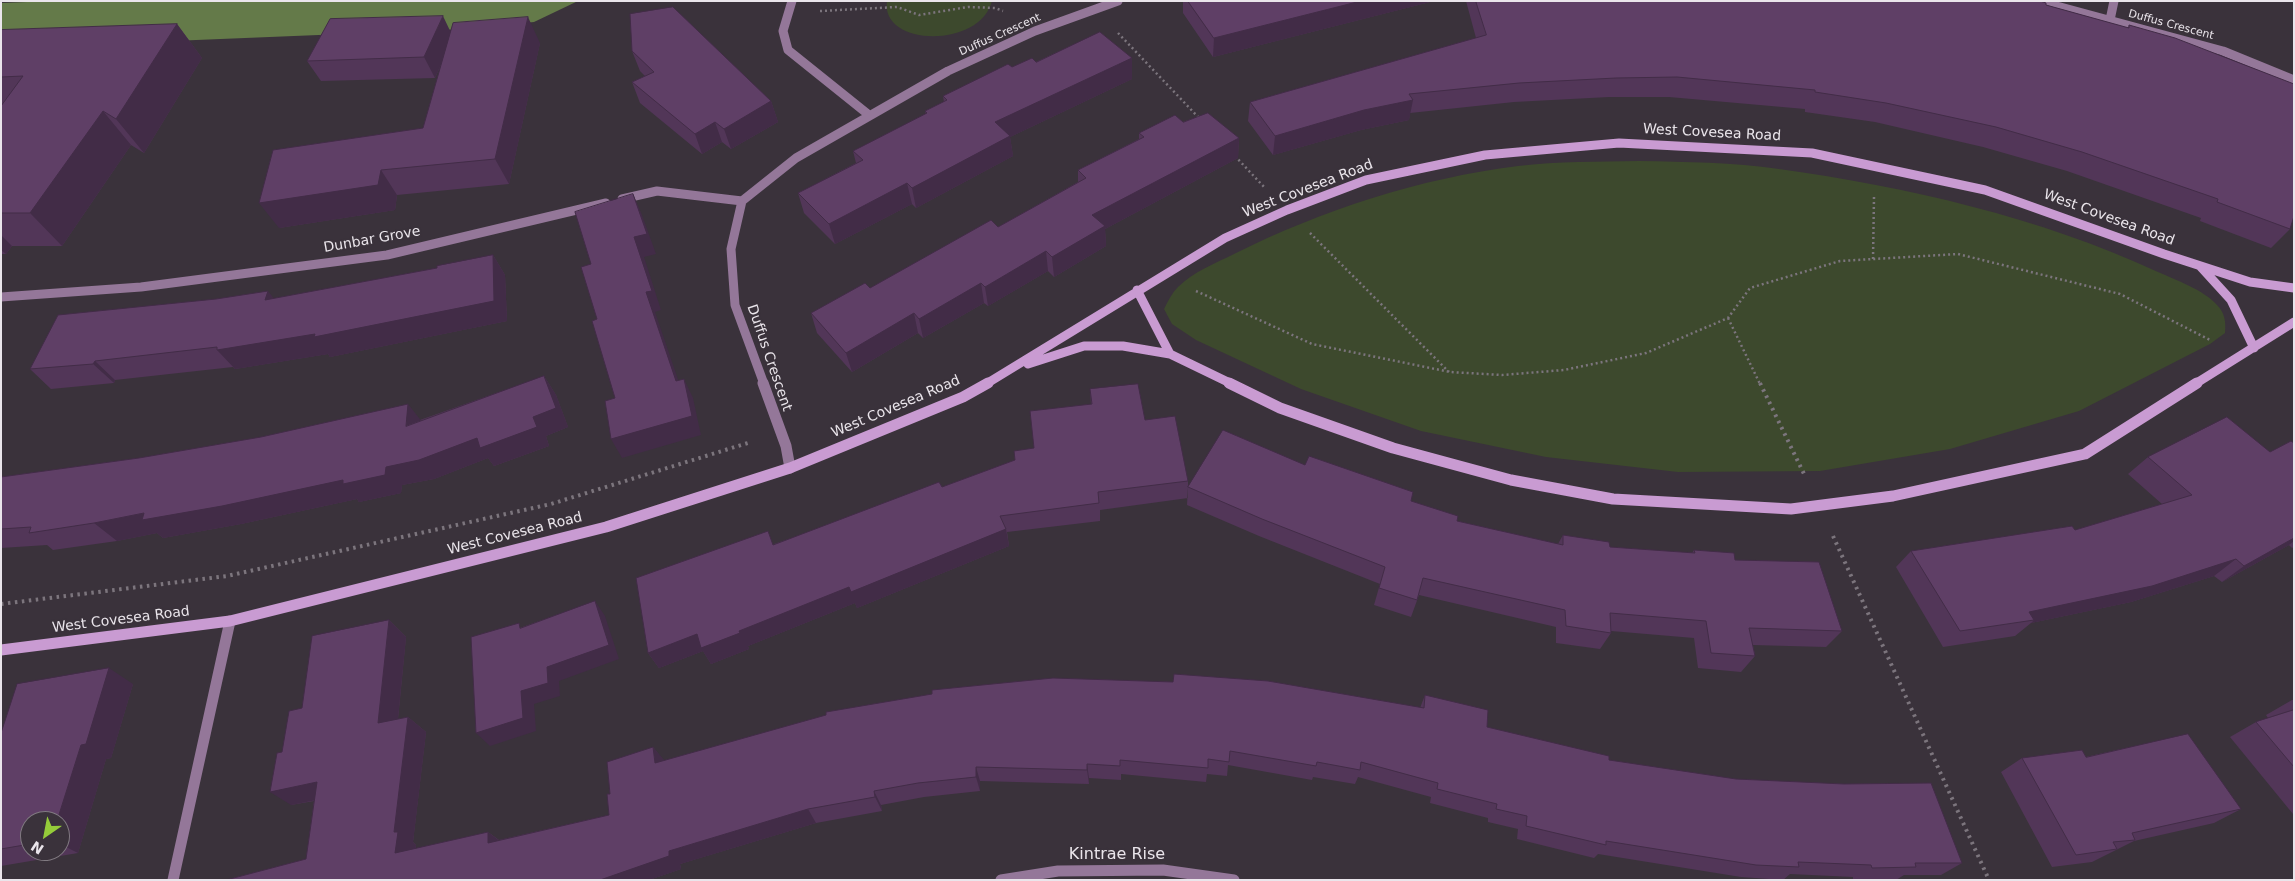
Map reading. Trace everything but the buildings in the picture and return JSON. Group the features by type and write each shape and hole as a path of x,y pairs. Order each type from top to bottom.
{"street":[{"name":"Duffus Crescent","path":"790,468 786,446 735,305 731,249 742,201 796,158 948,71 1035,31 1118,1"},
{"name":"Duffus Crescent","path":"2038,1 2223,51 2294,80"},
{"path":"2110,20 2114,1"},
{"path":"791,6 783,31 788,50 869,115"},
{"name":"West Covesea Road","path":"1,650 230,621 606,527 790,468 963,397 1013,369 1137,290 1225,238 1287,210 1366,180 1485,155 1619,144 1812,153 1985,190 2250,282 2294,288"},
{"name":"Dunbar Grove","path":"1,297 141,287 386,254 658,191 742,201"},
{"path":"2199,265 2231,300 2254,348"},
{"path":"1137,290 1170,354"},
{"name":"West Covesea Road","path":"1013,369 1084,346 1123,346 1170,354 1280,408 1393,448 1511,480 1613,499 1791,509 1893,496 2085,454 2294,322"},
{"path":"173,880 230,621"},
{"name":"Kintrae Rise","path":"1000,880 1058,871 1163,870 1234,880"}],"path":[{"path":"791,6 848,11 897,7 918,14 968,8 995,8 1018,17 1035,31"},
{"path":"1873,259 1874,166"},
{"path":"1168,272 1198,292 1312,344 1450,372 1502,375 1564,370 1646,353 1728,318 1750,288 1840,261 1958,254 2120,294 2242,356"},
{"path":"1728,318 1820,506 1988,880"},
{"path":"1,604 227,576 551,504 780,433"}],"green space":[{"path":"53,1 578,1 534,22 465,29 1,48 1,3"},
{"path":"887,1 992,1 984,17 970,28 952,34 932,36 914,34 899,27 889,16"},
{"path":"1639,161 1744,165 1827,176 1924,195 2020,220 2067,235 2113,253 2197,290 2222,311 2225,321 2225,333 2210,344 2079,411 1950,449 1820,471 1678,472 1546,457 1421,431 1301,389 1196,340 1172,324 1164,309 1178,287 1205,268 1302,223 1373,198 1482,171 1563,162"}]}
